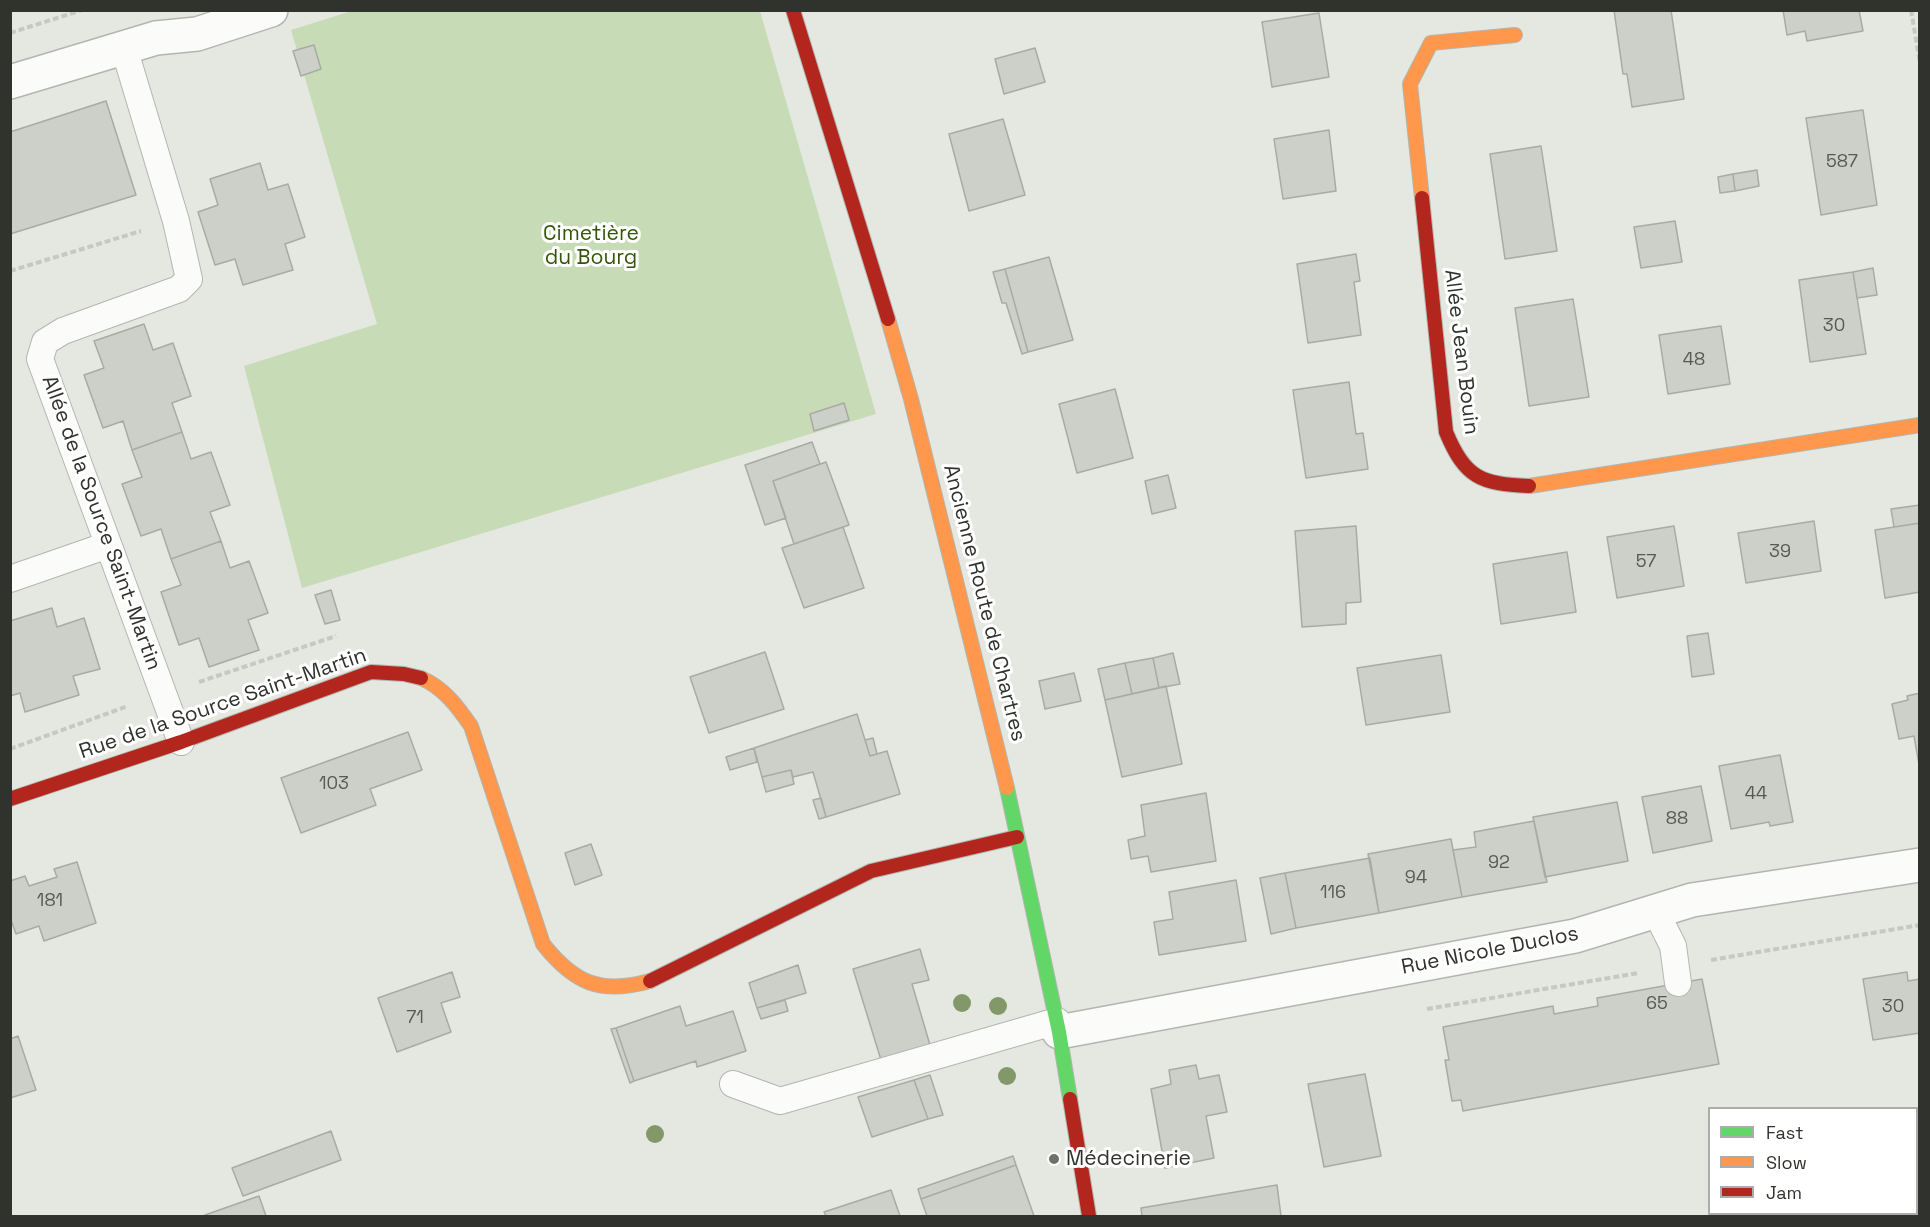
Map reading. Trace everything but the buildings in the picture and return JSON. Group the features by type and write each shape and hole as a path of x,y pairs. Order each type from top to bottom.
{"street":[{"path":"10,82 156,38 197,34 271,10"},
{"name":"Ancienne Route de Chartres","path":"793,10 868,247 911,399 997,739 1058,1026 1089,1216"},
{"name":"Allée Jean Bouin","path":"1515,35 1431,43 1410,84 1446,432 1453,453 1466,472 1494,484 1539,487 1920,425"},
{"name":"Rue de la Source Saint-Martin","path":"10,800 180,742 371,672 399,671 423,677 442,690 461,710 471,726 543,944 557,964 575,978 602,986 629,988 657,979 871,872 1017,837"},
{"name":"Rue Nicole Duclos","path":"1058,1026 1575,936 1692,900 1920,865"}],"lane":[{"name":"Allée de la Source Saint-Martin","path":"124,48 176,221 189,279 180,289 63,331 45,342 40,358 180,742"},
{"path":"10,579 108,545"},
{"path":"1656,912 1673,946 1677,975"},
{"path":"733,1084 780,1101 1058,1026"}],"path":[{"path":"10,33 82,10"},
{"path":"1911,10 1920,63"},
{"path":"10,271 151,228"},
{"path":"189,685 336,636"},
{"path":"10,748 138,703"},
{"path":"1419,1010 1677,975 1920,925"}],"green space":[{"name":"Cimetière du Bourg","path":"355,10 760,11 876,414 302,588 244,366 377,324 291,30"}],"traffic: fast":[{"path":"1007,788 1059,1032 1070,1099"}],"traffic: slow":[{"path":"1422,198 1410,84 1431,43 1515,35"},
{"path":"888,319 911,399 1007,788"},
{"path":"1529,486 1920,425"},
{"path":"421,678 443,692 471,726 543,944 566,968 577,977 589,982 617,987 650,981"}],"traffic: jam":[{"path":"793,10 888,319"},
{"path":"1422,198 1446,432 1460,460 1477,476 1498,483 1529,486"},
{"path":"10,799 181,742 371,672 404,674 421,678"},
{"path":"650,981 871,871 1017,837"},
{"path":"1070,1099 1089,1216"}],"place":[{"name":"Médecinerie","path":"1054,1159"}]}
